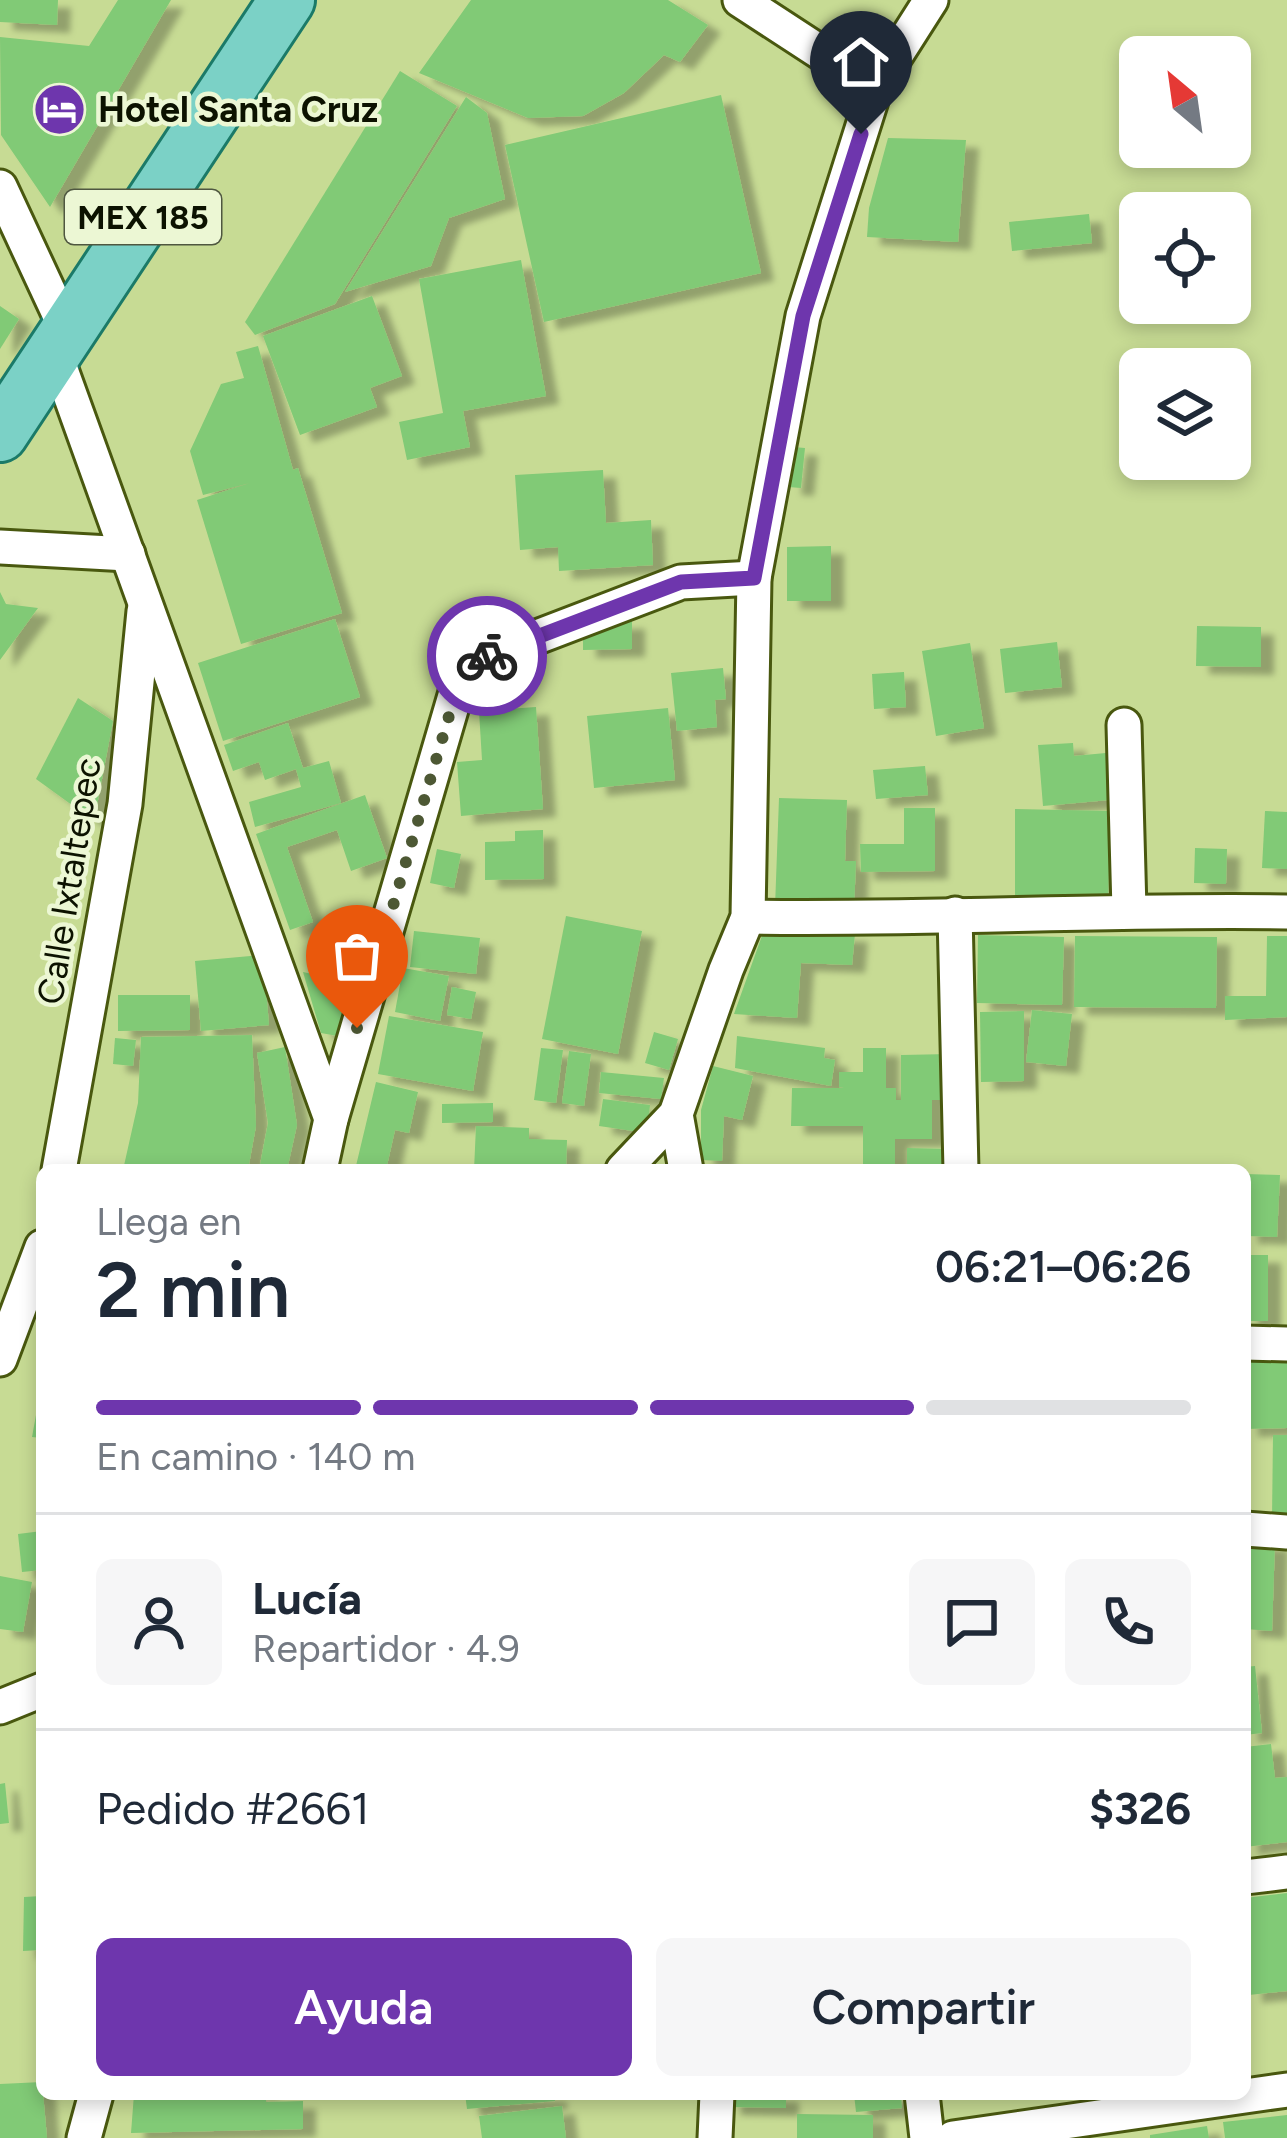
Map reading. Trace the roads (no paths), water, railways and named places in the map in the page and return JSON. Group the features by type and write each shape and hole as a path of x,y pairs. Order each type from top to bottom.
{"main road":[{"name":"MEX 185","path":"0,434 287,0"}],"street":[{"path":"740,0 875,88"},
{"path":"629,1164 676,1114 748,917 754,578 803,316 875,88 931,0"},
{"path":"0,187 61,342 128,554 331,1119"},
{"path":"0,547 128,554"},
{"path":"321,1164 464,665 681,582 754,578"},
{"name":"Calle Ixtaltepec","path":"60,1164 125,804 136,662 146,603"},
{"path":"1124,725 1129,910"},
{"path":"748,917 1287,912"},
{"path":"955,914 962,1164"},
{"path":"676,1114 685,1164"},
{"path":"0,1359 36,1263"},
{"path":"1251,1343 1287,1344"},
{"path":"1251,1529 1287,1532"},
{"path":"0,1707 36,1692"},
{"path":"1251,1875 1287,1872"},
{"path":"1251,2095 1287,2090"},
{"path":"84,2138 94,2100"},
{"path":"715,2138 717,2100"},
{"path":"923,2100 927,2138"},
{"path":"952,2138 1217,2100"}],"place":[{"name":"Hotel Santa Cruz","path":"59,109"}]}
